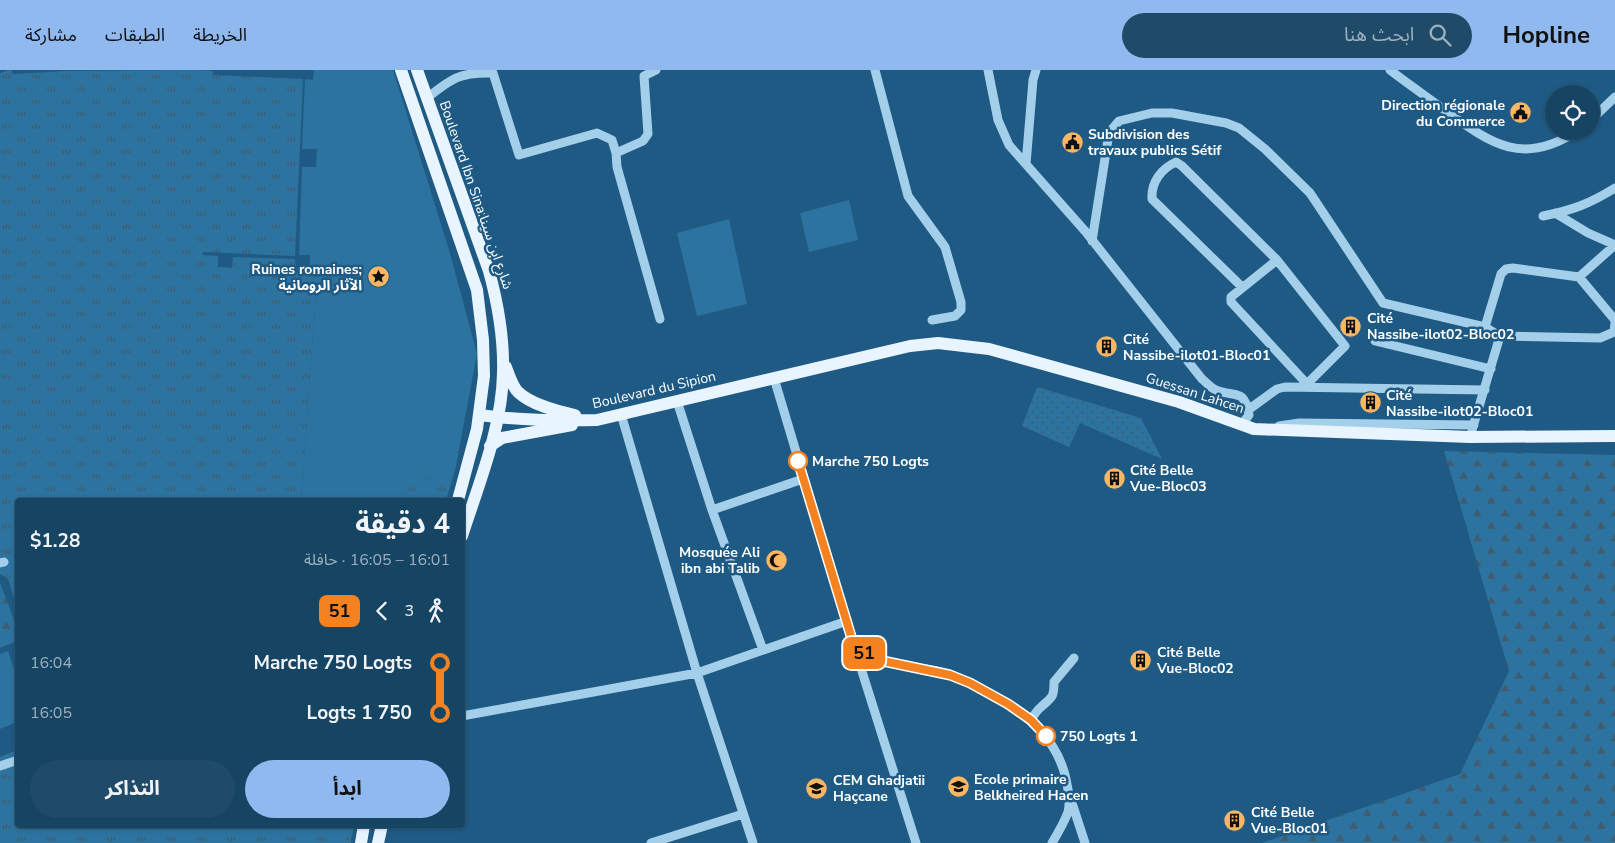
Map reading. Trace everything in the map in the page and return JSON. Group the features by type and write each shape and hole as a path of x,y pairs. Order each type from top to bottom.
{"main road":[{"path":"401,70 477,290 483,340 484,376 477,429 459,498"},
{"name":"Boulevard Ibn Sina:شارع ابن سينا","path":"417,70 489,271 500,328 504,374 498,417 465,526"},
{"name":"Guessan Lahcen","path":"774,378 910,346 938,342 989,349 1126,386 1254,429 1472,431 1615,436"},
{"path":"503,358 516,391 529,400 551,409 597,420"},
{"name":"Boulevard du Sipion","path":"479,415 573,421 597,420 774,378"},
{"path":"490,446 502,438 597,420"},
{"path":"361,843 364,828"},
{"path":"378,843 381,828"}],"street":[{"path":"616,153 643,141 648,134 644,76 656,70"},
{"path":"875,70 908,196 945,247 961,302 961,310 955,316 932,320"},
{"path":"988,70 998,120 1009,145 1092,240 1202,379 1214,390 1238,395 1247,402 1249,415 1242,424"},
{"path":"1026,164 1032,80 1036,70"},
{"path":"1390,70 1476,134 1510,148 1529,150 1546,147 1564,140"},
{"path":"427,98 448,80 467,71 495,71 519,155 597,133 612,140 660,318"},
{"path":"1600,111 1615,97"},
{"path":"1092,240 1108,133 1120,120 1152,113 1172,113 1226,123 1239,128 1265,149 1310,193 1383,303 1485,327 1500,336 1600,338 1614,332 1615,322 1578,277 1513,268 1506,269 1501,274 1485,327"},
{"path":"1242,287 1152,198 1155,180 1169,165 1176,162 1182,166 1277,260 1345,346 1306,386"},
{"path":"1543,216 1573,210 1596,200 1615,188"},
{"path":"1555,214 1588,233 1615,245 1578,277"},
{"path":"1277,260 1231,297 1231,302 1306,386"},
{"path":"1472,431 1500,336"},
{"path":"1375,341 1491,369"},
{"path":"774,378 846,621 916,843"},
{"path":"1248,410 1277,389 1285,387 1485,390"},
{"path":"677,401 712,510 763,650"},
{"path":"621,414 697,673 753,843"},
{"path":"712,510 803,479"},
{"path":"465,715 697,673 846,621"},
{"path":"854,646 869,656 883,661 950,675 970,683 1008,704 1031,720 1047,737 1057,754 1065,774 1085,843"},
{"path":"1031,720 1039,708 1051,699 1054,693 1054,682 1074,658"},
{"path":"0,766 15,761"},
{"path":"1052,843 1060,831 1068,811 1070,795"},
{"path":"651,843 743,814"}],"green space":[{"path":"9,70 13,74 66,71 196,70 213,71 213,75 303,79 295,256 203,252 202,255 218,256 218,267 232,268 233,257 295,259 296,268 305,292 316,293 301,498 15,498 15,602 8,579 0,574 0,73"},
{"name":"Ruines romaines; الآثار الرومانية","path":"314,70 393,70 450,253 477,354 455,471 444,469 394,498 301,498 316,294 305,292 296,268 310,268 310,255 299,255 302,167 316,167 317,149 302,149 305,79 313,80"},
{"path":"849,200 858,240 809,252 800,213"},
{"path":"729,219 747,304 697,316 677,233"},
{"path":"1037,387 1141,418 1162,459 1080,423 1069,447 1022,426"},
{"path":"1444,451 1615,455 1615,843 1262,843 1460,774 1509,671"},
{"path":"444,469 455,471 447,498 394,498"},
{"path":"0,583 15,622 15,642 0,648"},
{"path":"8,651 15,671 15,723 0,729 0,654"},
{"path":"15,751 15,828 354,828 351,843 0,843 0,757"}],"bus line":[{"name":"51","path":"798,461 854,646 869,656 883,661 950,675 970,683 1008,704 1031,720 1046,736"}],"place":[{"name":"Direction régionale du Commerce","path":"1521,113"},
{"name":"Subdivision des travaux publics Sétif","path":"1072,142"},
{"name":"Ruines romaines; الآثار الرومانية","path":"378,277"},
{"name":"Cité Nassibe-ilot02-Bloc02","path":"1351,326"},
{"name":"Cité Nassibe-ilot01-Bloc01","path":"1107,347"},
{"name":"Cité Nassibe-ilot02-Bloc01","path":"1370,403"},
{"name":"Marche 750 Logts","path":"798,461"},
{"name":"Cité Belle Vue-Bloc03","path":"1114,478"},
{"name":"Mosquée Ali ibn abi Talib","path":"776,560"},
{"name":"Cité Belle Vue-Bloc02","path":"1141,660"},
{"name":"750 Logts 1","path":"1046,736"},
{"name":"Ecole primaire Belkheired Hacen","path":"958,787"},
{"name":"CEM Ghadjatii Haçcane","path":"817,788"},
{"name":"Cité Belle Vue-Bloc01","path":"1235,820"}]}
